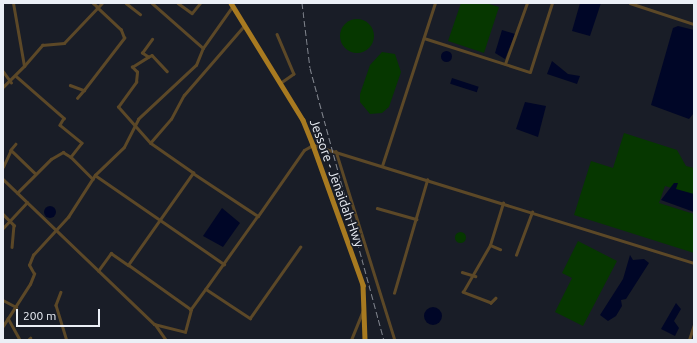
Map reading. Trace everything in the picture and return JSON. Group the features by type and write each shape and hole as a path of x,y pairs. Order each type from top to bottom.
{"highway":[{"name":"Jessore - Jenaidah Hwy","path":"232,5 281,83 313,145 363,285 365,305 365,340"}],"street":[{"path":"13,3 24,66"},
{"path":"77,98 124,38 121,30 93,3"},
{"path":"3,88 11,82 42,45 64,43 102,3"},
{"path":"126,3 140,14"},
{"path":"152,3 203,48"},
{"path":"178,3 192,13 200,3"},
{"path":"382,166 435,3"},
{"path":"505,64 527,3"},
{"path":"424,38 530,72 552,3"},
{"path":"630,3 694,24"},
{"path":"3,326 16,307 34,274 29,261 56,231 95,175 124,147 135,125 184,79 232,5"},
{"path":"150,143 171,119 184,95 244,26"},
{"path":"277,34 294,74 281,83"},
{"path":"148,57 142,53 152,39"},
{"path":"167,71 152,55 132,67 137,72 136,82 118,107 150,143 258,216"},
{"path":"3,71 11,82"},
{"path":"16,76 64,118 60,125 82,143 70,157"},
{"path":"70,85 84,90"},
{"path":"3,167 11,150 16,144"},
{"path":"154,324 185,332 191,310 304,150 313,145 694,263"},
{"path":"11,150 35,172"},
{"path":"336,151 395,340"},
{"path":"17,193 35,172 60,154 70,157 93,179"},
{"path":"128,265 193,173"},
{"path":"95,175 161,219 224,264"},
{"path":"3,179 154,324 166,340"},
{"path":"394,293 427,180"},
{"path":"3,228 27,202"},
{"path":"496,298 490,303 463,292 474,276 490,244 503,203"},
{"path":"377,208 416,220"},
{"path":"516,254 532,212"},
{"path":"3,214 14,226 12,247"},
{"path":"490,244 500,249"},
{"path":"206,289 250,318 300,247"},
{"path":"98,271 111,253 191,310"},
{"path":"462,272 474,276"},
{"path":"62,292 56,305 67,340"},
{"path":"3,300 16,307"},
{"path":"351,340 365,305"},
{"path":"8,318 20,340"},
{"path":"689,340 694,325"}],"green space":[{"path":"461,3 486,3 499,7 484,53 448,41"},
{"path":"357,19 369,24 374,36 369,48 357,53 345,48 340,36 345,24"},
{"path":"382,52 395,54 401,72 389,107 382,113 370,114 360,102 360,94 370,65"},
{"path":"624,133 677,150 686,166 694,168 694,195 665,186 659,203 694,214 694,253 574,215 591,161 613,168"},
{"path":"460,231 464,233 466,237 464,241 460,243 456,241 454,237 456,233"},
{"path":"578,241 617,261 583,326 555,312 572,278 562,273"}],"water":[{"path":"580,3 601,3 590,36 572,31"},
{"path":"678,26 694,30 694,113 689,119 651,105 673,28"},
{"path":"502,30 515,34 505,59 495,53"},
{"path":"446,50 450,52 452,56 450,60 446,62 442,60 440,56 442,52"},
{"path":"552,61 568,74 580,76 577,84 547,74"},
{"path":"452,78 479,87 477,92 450,84"},
{"path":"525,102 546,106 538,137 516,129"},
{"path":"674,183 678,183 676,189 694,194 694,212 661,200"},
{"path":"48,206 52,206 56,212 52,218 48,218 44,214 44,210"},
{"path":"222,208 240,223 223,247 203,236"},
{"path":"630,255 633,260 644,259 649,263 626,299 621,300 622,306 616,316 608,321 600,315 623,279"},
{"path":"676,303 681,309 674,321 679,328 675,336 661,329"},
{"path":"433,307 439,310 442,316 439,322 433,325 427,322 424,316 427,310"}],"railway":[{"path":"302,3 310,68 384,340"}]}
